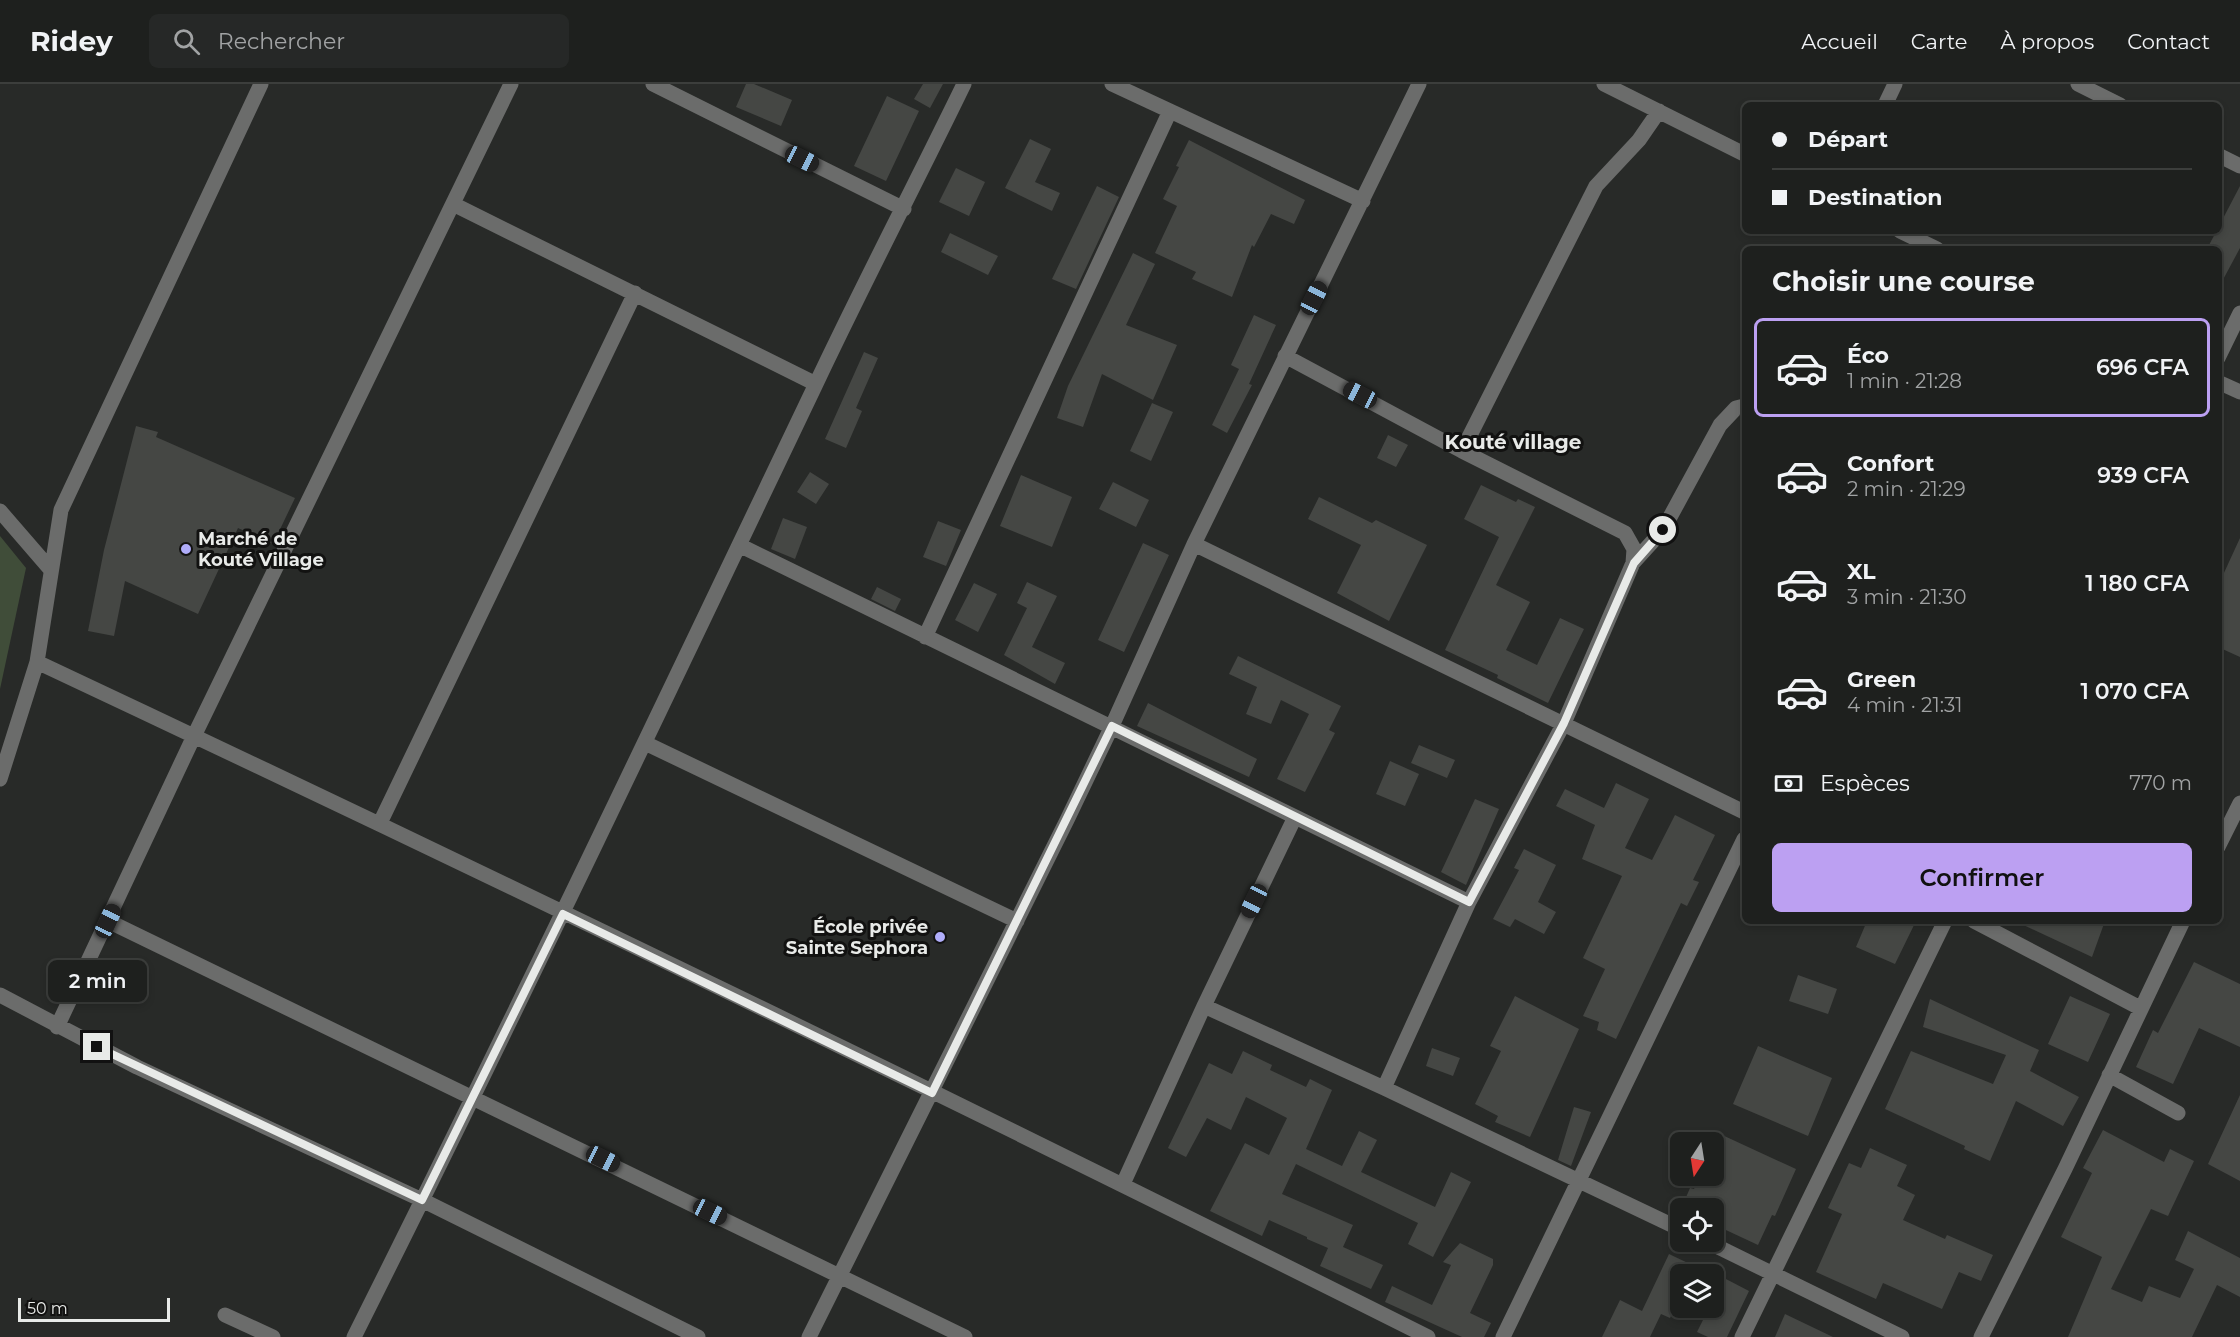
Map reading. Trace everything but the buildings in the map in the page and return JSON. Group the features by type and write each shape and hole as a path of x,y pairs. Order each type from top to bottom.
{"street":[{"path":"0,779 37,662 61,510 69,488 261,84"},
{"path":"57,1028 194,736 511,84"},
{"path":"653,84 904,209"},
{"path":"354,1337 474,1097 741,546 816,384 964,84"},
{"path":"1112,84 1363,201"},
{"path":"808,1337 1017,921 1112,726 1194,544 1419,84"},
{"path":"1604,84 1742,153"},
{"path":"1886,102 1895,84"},
{"path":"2078,84 2114,102"},
{"path":"924,637 1170,111"},
{"path":"1462,451 1596,186 1639,140 1659,111"},
{"path":"2222,157 2240,166"},
{"path":"453,204 816,384"},
{"path":"1906,234 1931,246"},
{"path":"380,823 635,293"},
{"path":"2222,350 2240,313"},
{"path":"1285,356 1462,451 1625,533 1634,549 1634,563"},
{"path":"2222,384 2240,392"},
{"path":"1384,1088 1469,902 1564,723 1634,563 1663,530 1720,425 1736,408 1742,406"},
{"path":"0,511 51,570"},
{"path":"1194,544 1742,811"},
{"path":"741,546 1469,902"},
{"path":"37,662 380,823 563,914 1123,1184 1428,1337"},
{"path":"645,743 1017,921"},
{"path":"2222,839 2240,803"},
{"path":"1123,1184 1204,1006 1295,817"},
{"path":"1503,1337 1742,843"},
{"path":"108,921 965,1337"},
{"path":"1742,1337 1945,924"},
{"path":"1980,924 2140,1008"},
{"path":"1981,1337 2181,924"},
{"path":"0,995 57,1028 250,1121 422,1200 698,1337"},
{"path":"1204,1006 1384,1088 1670,1224"},
{"path":"2109,1075 2178,1113"},
{"path":"1724,1250 1902,1337"},
{"path":"225,1315 273,1337"}],"green space":[{"path":"0,536 26,568 0,689"}],"place":[{"name":"Marché de Kouté Village","path":"186,549"},
{"name":"École privée Sainte Sephora","path":"940,937"}],"district":[{"name":"Kouté village","path":"1513,442"}],"route":[{"path":"97,1047 422,1200 563,914 932,1093 1112,726 1469,902 1564,723 1634,563 1663,530"}]}
